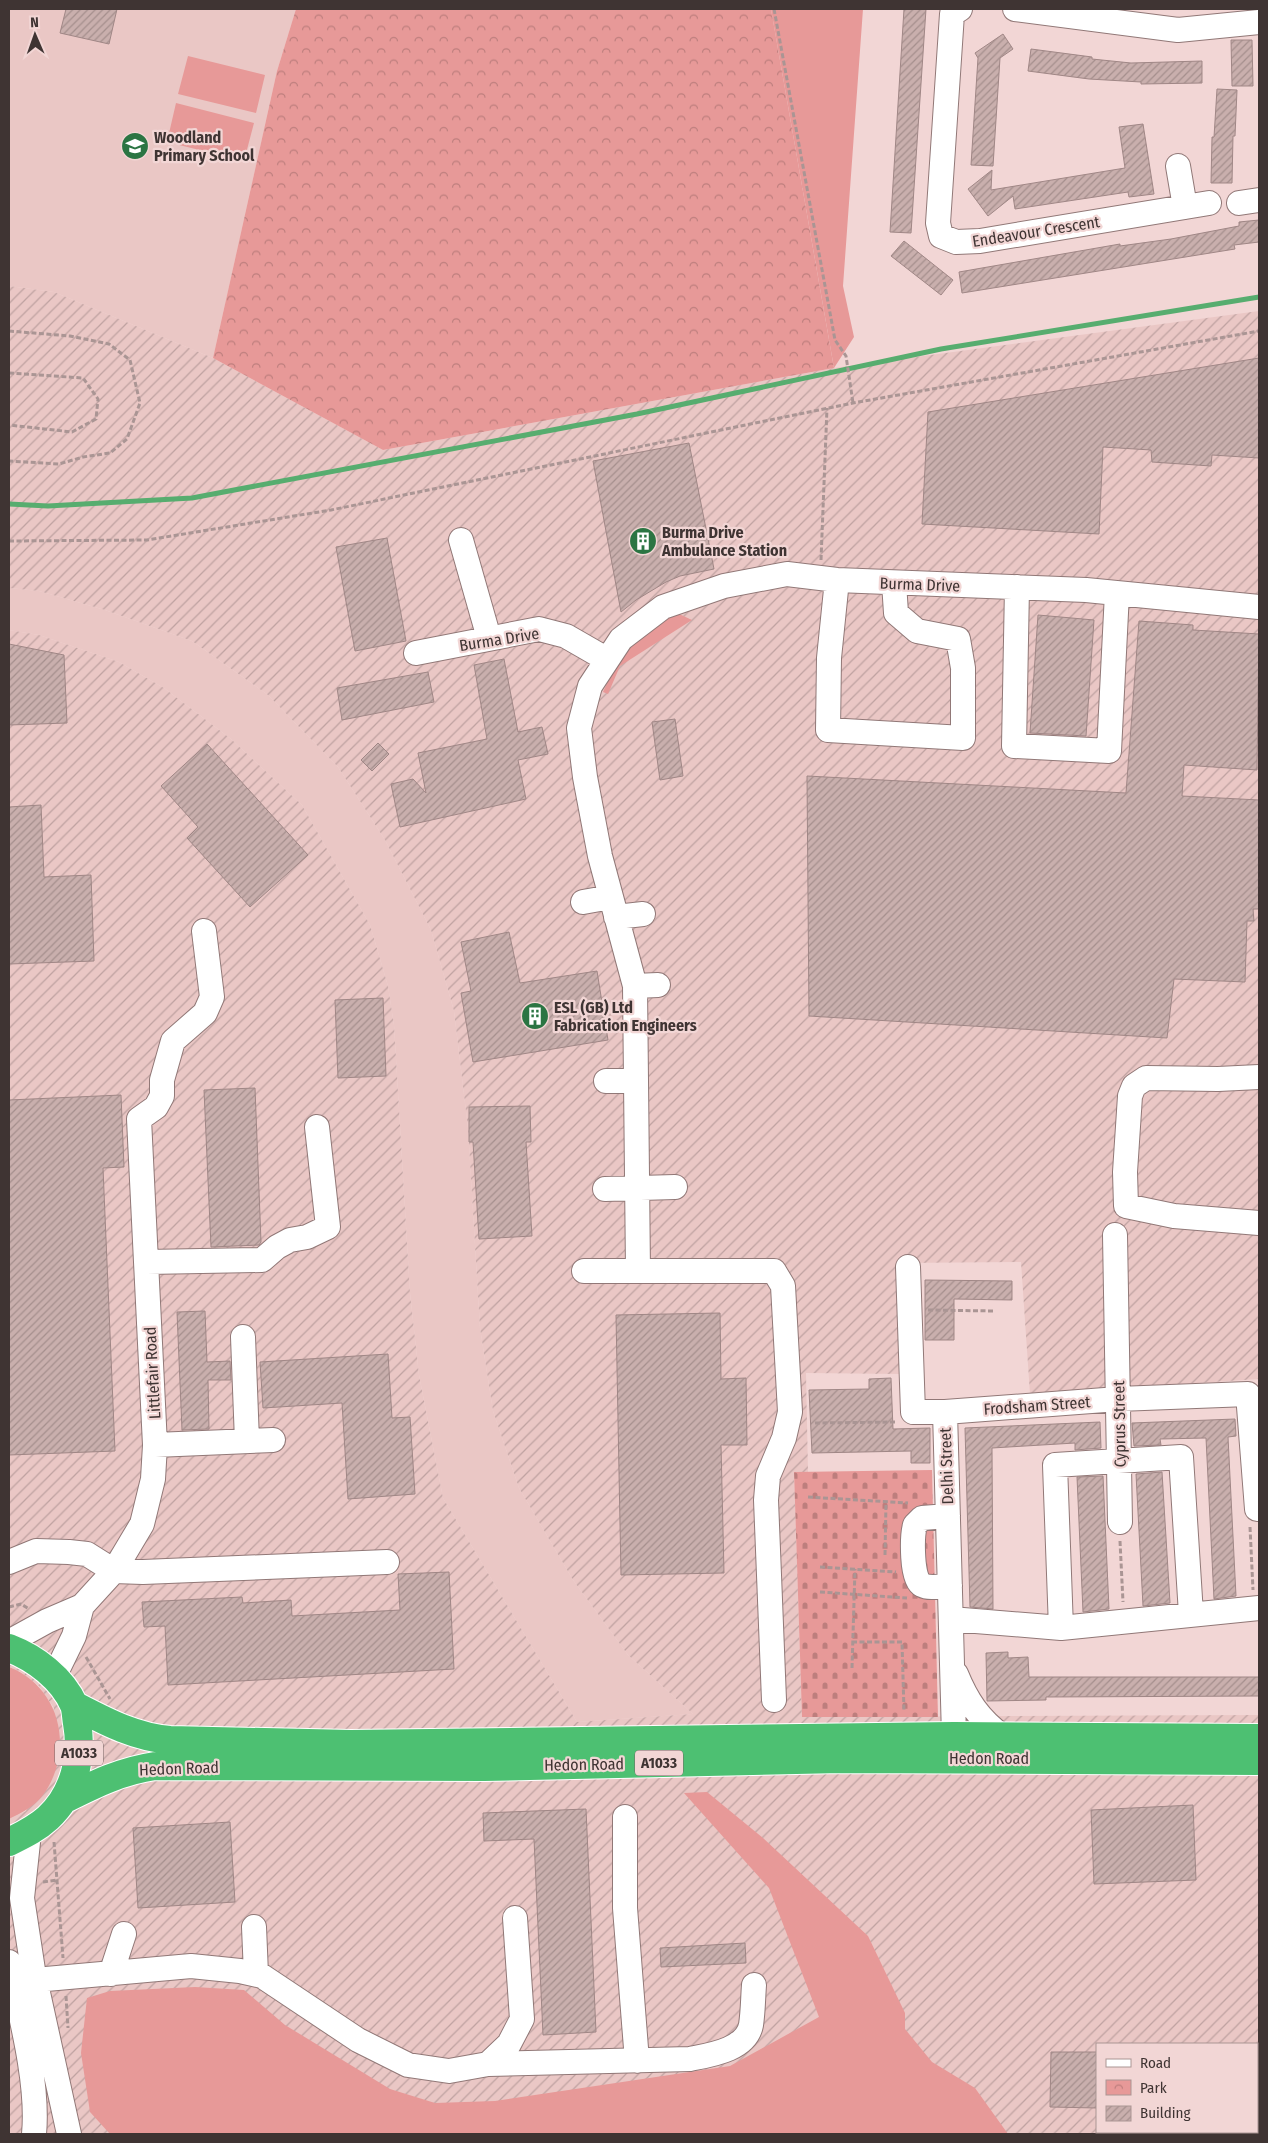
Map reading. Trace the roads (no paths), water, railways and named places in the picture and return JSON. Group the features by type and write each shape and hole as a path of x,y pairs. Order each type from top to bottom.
{"highway":[{"name":"A1033","path":"9,1648 39,1664 54,1677 74,1705 80,1741 76,1771 65,1798 49,1818 19,1837"},
{"name":"Hedon Road","path":"74,1705 129,1732 170,1740 456,1743 954,1736 1259,1738"},
{"name":"Hedon Road","path":"65,1798 108,1777 155,1766 484,1767 841,1759 1259,1761"}],"street":[{"name":"Endeavour Crescent","path":"960,9 952,14 938,223 941,236 956,242 980,241 1209,203"},
{"path":"1015,9 1178,30 1259,22"},
{"path":"1178,166 1185,207"},
{"path":"461,540 489,638"},
{"name":"Burma Drive","path":"638,1271 636,1081 646,986 614,907 600,856 585,777 579,728 590,686 621,638 663,607 724,586 787,574 894,583 1118,593 1259,607"},
{"path":"829,579 828,730 963,738 963,668 958,639 917,630 896,613 894,583"},
{"path":"1017,587 1014,746 1109,751 1118,593"},
{"name":"Burma Drive","path":"416,653 539,629 566,636 606,659"},
{"path":"583,902 642,914"},
{"name":"Littlefair Road","path":"9,1642 47,1621 82,1606 114,1571 142,1524 153,1479 155,1445 139,1119 156,1107 162,1096 162,1080 173,1041 205,1013 212,997 204,932"},
{"path":"1259,1077 1218,1080 1146,1078 1134,1086 1130,1096 1125,1172 1126,1206 1174,1216 1259,1223"},
{"path":"606,1081 636,1081"},
{"path":"147,1262 262,1260 290,1240 307,1237 328,1227 317,1127"},
{"path":"605,1189 675,1187"},
{"name":"Cyprus Street","path":"1115,1236 1120,1522"},
{"name":"Delhi Street","path":"908,1267 913,1412 945,1412 954,1736"},
{"path":"584,1271 703,1269 774,1271 783,1286 790,1412 784,1438 768,1476 766,1500 774,1700"},
{"path":"243,1337 247,1441"},
{"name":"Frodsham Street","path":"945,1412 1118,1400 1248,1394 1256,1509"},
{"path":"155,1445 273,1440"},
{"path":"1061,1628 1055,1465 1181,1457 1191,1614"},
{"path":"948,1516 922,1518 915,1525 914,1574 922,1586 950,1586"},
{"path":"12,1555 36,1551 87,1554 114,1571 143,1572 387,1562"},
{"path":"950,1619 1061,1628 1101,1626 1191,1614 1256,1601"},
{"name":"Littlefair Road","path":"54,1677 74,1636 82,1606"},
{"name":"Delhi Street","path":"952,1666 966,1698 978,1716 1002,1736"},
{"path":"625,1817 625,1908 637,2061"},
{"path":"19,1837 22,1898 19,1975 35,2122 34,2134"},
{"path":"488,2064 509,2044 522,2019 515,1918"},
{"path":"254,1927 256,1974"},
{"path":"111,1974 124,1934"},
{"path":"19,1975 65,1978 191,1966 256,1974 262,1976 358,2040 408,2066 449,2072 488,2064 690,2059 719,2054 743,2040 751,2027 754,1985"},
{"path":"19,1975 68,2134"}],"waterway":[{"path":"9,504 48,506 192,498 637,414 941,349 1259,297"}],"place":[{"name":"Woodland Primary School","path":"135,146"},
{"name":"Burma Drive Ambulance Station","path":"643,541"},
{"name":"ESL (GB) Ltd Fabrication Engineers","path":"535,1016"}]}
